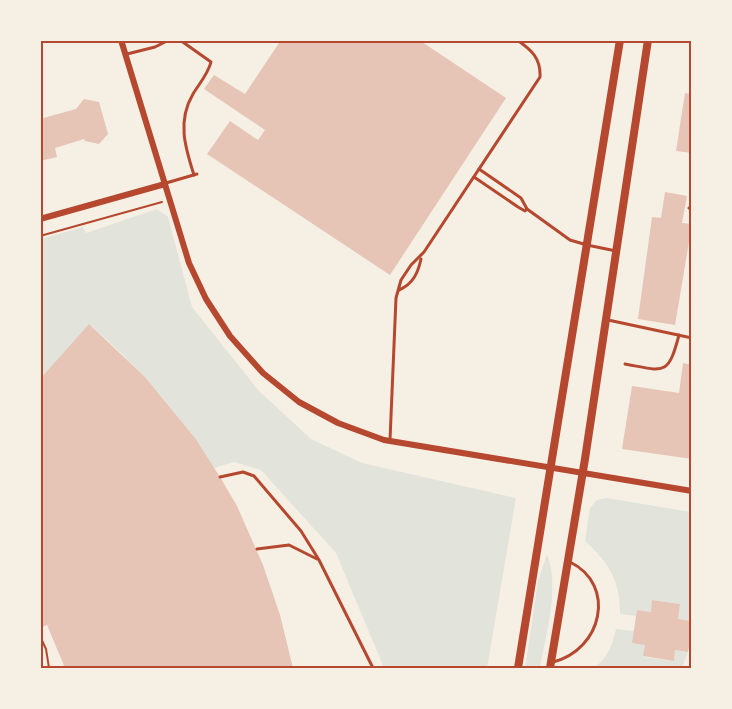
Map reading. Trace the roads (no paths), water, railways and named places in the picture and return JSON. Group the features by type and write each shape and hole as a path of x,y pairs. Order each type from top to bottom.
{"main road":[{"path":"518,669 620,40"},
{"path":"551,665 607,320 648,40"}],"street":[{"path":"121,40 189,263 206,299 230,336 263,373 299,402 338,423 390,441 692,491"},
{"path":"40,219 165,184"}],"lane":[{"path":"125,55 156,47 169,40"},
{"path":"165,184 195,175 186,149 183,122 191,97 211,62 180,40"},
{"path":"390,441 396,298 401,280 411,265 421,257 540,77 540,68 533,52 517,40"},
{"path":"479,169 521,198 527,209 570,240 617,251"},
{"path":"474,177 518,207 525,211 527,209"},
{"path":"398,291 409,285 417,273 421,257"},
{"path":"607,320 692,338"},
{"path":"625,364 660,370 666,367 673,359 679,335"},
{"path":"220,477 243,472 254,476 301,531 319,560 373,669"},
{"path":"257,549 289,545 319,560"},
{"path":"551,665 585,645 598,615 598,596 590,579 580,567 568,561"}]}
